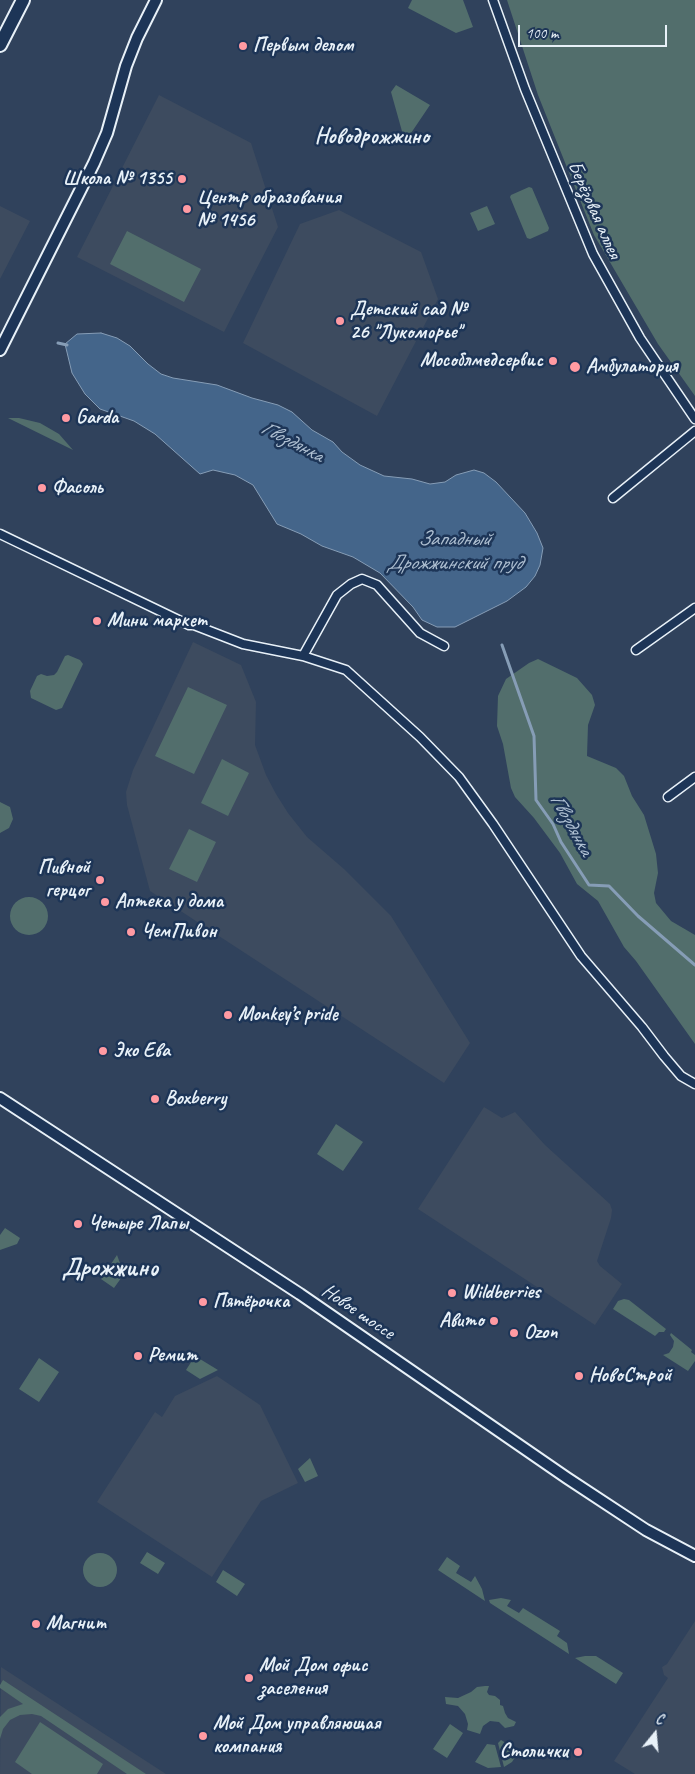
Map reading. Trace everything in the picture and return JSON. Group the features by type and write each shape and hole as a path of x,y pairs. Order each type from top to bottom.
{"main road":[{"path":"0,45 23,0"}],"street":[{"path":"0,350 94,163 107,132 126,66 137,38 156,0"},
{"name":"Берёзовая аллея","path":"493,0 525,89 592,254 640,338 695,419"},
{"path":"613,498 695,431"},
{"path":"0,534 188,626 194,625 243,644 303,656 346,670 420,738 459,777 493,824 581,956 642,1027 680,1076 695,1084"},
{"path":"303,656 337,595 362,578 377,585 420,632 444,646"},
{"path":"636,650 695,608"},
{"path":"668,797 695,777"},
{"name":"Новое шоссе","path":"0,1098 300,1294 575,1484 646,1530 695,1556"}],"shaded area":[{"name":"Центр образования № 1456","path":"159,95 251,143 278,227 224,332 77,257"},
{"path":"0,206 30,221 0,279"},
{"name":"Детский сад № 26 \"Лукоморье\"","path":"339,210 421,252 438,299 377,416 243,343 300,224"},
{"path":"193,642 241,665 256,702 255,745 266,775 276,794 307,837 344,869 391,916 470,1043 444,1083 150,891 127,805 126,792 133,770"},
{"path":"484,1107 502,1118 515,1112 545,1145 610,1204 612,1210 611,1218 597,1261 600,1266 622,1284 595,1325 418,1209"},
{"path":"217,1376 260,1405 298,1483 261,1501 212,1577 97,1502 155,1412 162,1417 175,1396"},
{"path":"695,1621 695,1774 635,1774 614,1761 668,1678 664,1675 662,1667 667,1664"},
{"path":"1,1667 166,1774 0,1774"}],"green space":[{"path":"412,0 463,0 473,27 456,33 408,8"},
{"path":"507,0 695,0 695,396 658,344 594,235 538,95"},
{"path":"396,85 430,105 405,142 391,92"},
{"path":"529,187 532,188 549,228 548,231 530,239 527,238 510,197"},
{"path":"487,206 495,224 478,231 470,213"},
{"path":"127,231 201,269 184,302 110,264"},
{"path":"8,418 19,418 40,423 59,434 73,450"},
{"path":"68,655 80,660 83,664 62,708 56,710 31,698 30,691 37,676 41,674 47,676 54,675 65,656"},
{"path":"538,659 577,678 592,695 595,705 588,725 587,756 616,768 624,776 632,796 644,815 656,854 658,873 654,893 656,903 671,921 695,935 695,1044 624,947 598,901 577,884 560,853 534,818 515,797 511,788 503,744 497,726 498,696 506,679"},
{"path":"188,687 227,705 194,774 155,756"},
{"path":"222,759 249,773 228,816 201,803"},
{"path":"0,802 10,807 13,819 9,828 0,833"},
{"path":"189,829 216,842 197,882 169,869"},
{"path":"29,897 36,898 42,903 47,909 47,923 42,929 36,934 29,935 22,934 16,929 11,923 10,916 11,909 16,903 22,898"},
{"path":"336,1124 363,1142 343,1171 317,1154"},
{"path":"5,1228 20,1238 17,1244 0,1250 0,1235"},
{"path":"117,1255 124,1274 114,1288 101,1279"},
{"path":"629,1300 666,1329 664,1332 659,1332 655,1336 613,1309 618,1301"},
{"path":"671,1333 692,1350 691,1352 695,1355 695,1361 688,1371 663,1355 669,1353 673,1347 674,1341 670,1335"},
{"path":"195,1356 218,1370 200,1379 186,1370"},
{"path":"39,1358 59,1372 39,1402 19,1389"},
{"path":"310,1458 318,1476 305,1482 298,1469"},
{"path":"147,1552 165,1563 158,1574 140,1563"},
{"path":"100,1553 107,1554 112,1558 116,1563 116,1577 112,1582 107,1586 100,1587 93,1586 88,1582 84,1577 83,1570 84,1563 88,1558 93,1554"},
{"path":"447,1557 460,1566 456,1573 471,1582 475,1576 482,1589 485,1601 438,1570"},
{"path":"223,1570 245,1584 237,1596 216,1582"},
{"path":"501,1598 511,1600 507,1606 519,1613 523,1608 560,1631 557,1636 567,1643 569,1654 490,1603 489,1600"},
{"path":"596,1656 623,1673 616,1684 575,1658"},
{"path":"3,1680 146,1774 127,1774 41,1716 32,1714 20,1715 10,1720 3,1729 0,1739 0,1717 8,1709 23,1704 0,1688"},
{"path":"489,1686 487,1692 489,1695 495,1696 500,1700 500,1705 503,1706 508,1718 516,1722 514,1726 505,1728 499,1722 490,1721 483,1726 480,1734 467,1730 468,1724 465,1714 458,1706 446,1704 445,1697 458,1698 477,1687"},
{"path":"40,1722 103,1764 97,1774 32,1774 15,1762"},
{"path":"450,1724 463,1733 447,1758 433,1749"},
{"path":"501,1740 519,1751 512,1762 504,1767 498,1743"},
{"path":"487,1744 495,1745 501,1767 488,1768 475,1762"}],"water":[{"name":"Западный Дрожжинский пруд","path":"101,333 117,338 130,346 161,374 173,378 217,385 278,405 292,412 312,430 333,442 342,452 360,465 384,476 412,479 430,484 445,482 456,475 474,470 484,473 496,482 525,513 537,533 543,548 540,565 535,576 526,587 507,601 455,627 437,627 422,620 413,607 380,573 353,557 322,546 301,534 277,524 253,485 235,475 213,470 200,474 155,434 134,421 100,409 85,394 72,373 65,344 77,334"}],"waterway":[{"name":"Гвоздянка","path":"58,343 67,345"},
{"name":"Гвоздянка","path":"502,645 534,736 536,800 553,824 561,842 589,885 609,886 638,916 695,965"}],"place":[{"name":"Первым делом","path":"243,46"},
{"name":"Школа № 1355","path":"182,179"},
{"name":"Центр образования № 1456","path":"187,209"},
{"name":"Детский сад № 26 \"Лукоморье\"","path":"340,321"},
{"name":"Мособлмедсервис","path":"553,361"},
{"name":"Амбулатория","path":"575,367"},
{"name":"Garda","path":"66,418"},
{"name":"Фасоль","path":"42,488"},
{"name":"Мини маркет","path":"97,621"},
{"name":"Пивной герцог","path":"100,880"},
{"name":"Аптека у дома","path":"105,902"},
{"name":"ЧемПивон","path":"131,932"},
{"name":"Monkey’s pride","path":"228,1015"},
{"name":"Эко Ева","path":"103,1051"},
{"name":"Boxberry","path":"155,1099"},
{"name":"Четыре Лапы","path":"78,1224"},
{"name":"Wildberries","path":"452,1293"},
{"name":"Пятёрочка","path":"203,1302"},
{"name":"Авито","path":"494,1321"},
{"name":"Ozon","path":"514,1333"},
{"name":"Ремит","path":"138,1356"},
{"name":"НовоСтрой","path":"579,1376"},
{"name":"Магнит","path":"36,1624"},
{"name":"Мой Дом офис заселения","path":"249,1678"},
{"name":"Мой Дом управляющая компания","path":"203,1736"},
{"name":"Столички","path":"578,1752"}],"district":[{"name":"Новодрожжино","path":"372,137"},
{"name":"Дрожжино","path":"110,1268"}]}
